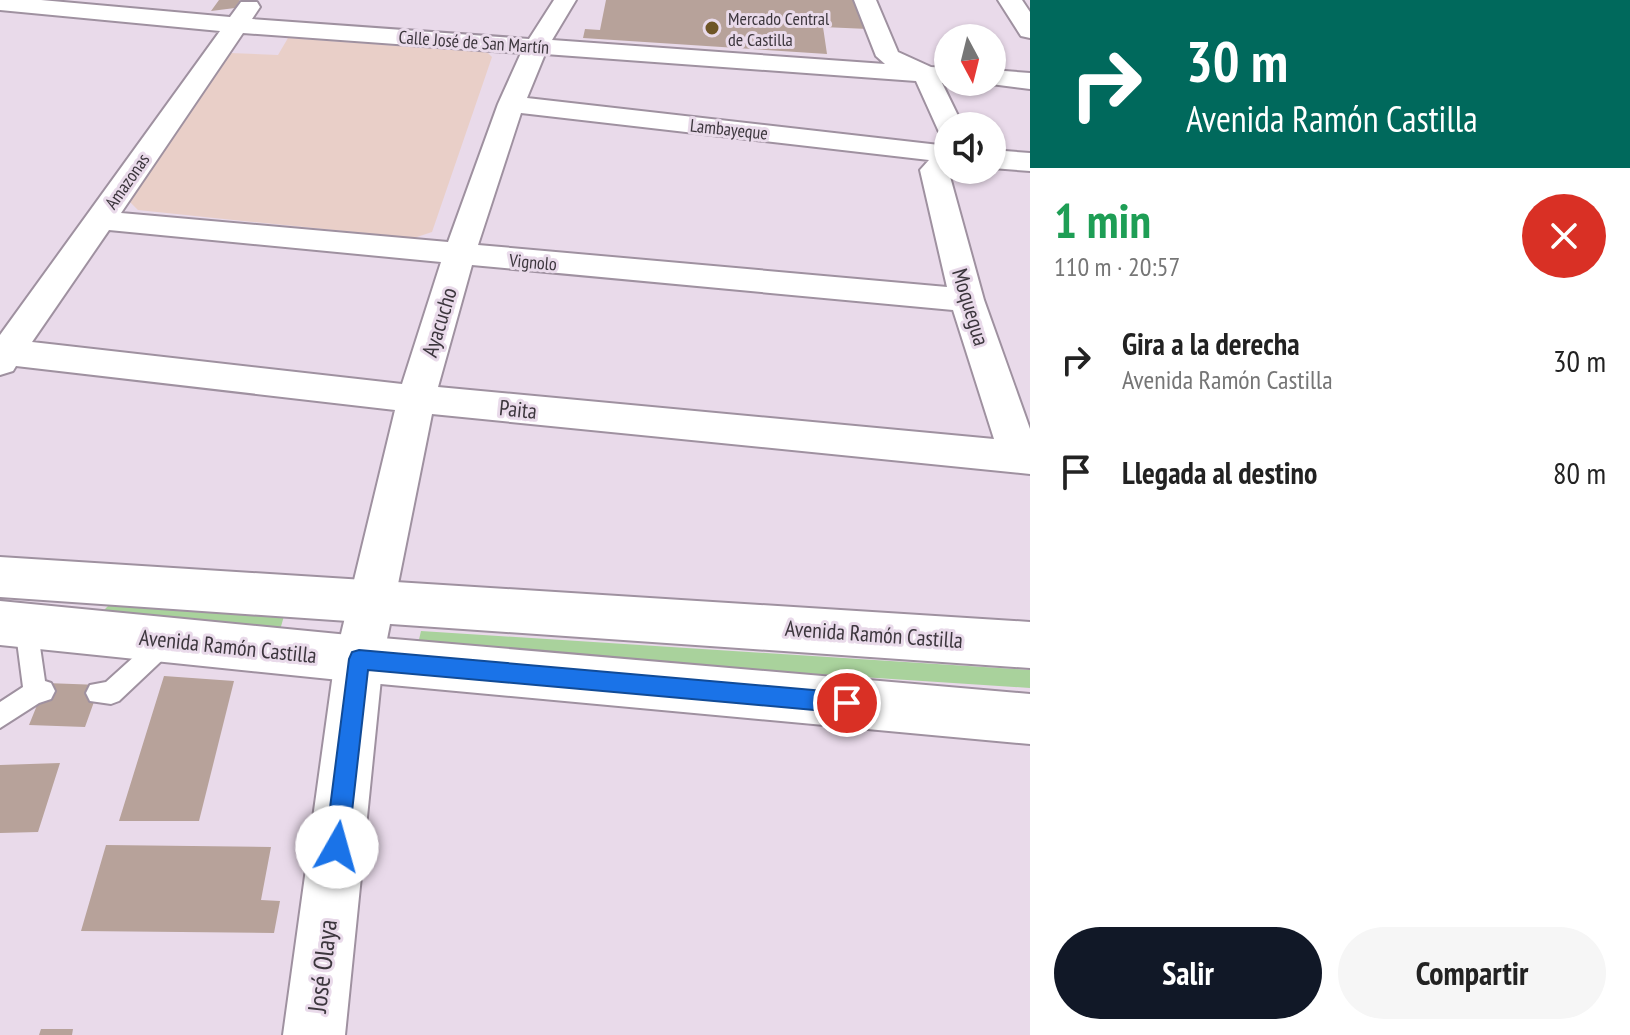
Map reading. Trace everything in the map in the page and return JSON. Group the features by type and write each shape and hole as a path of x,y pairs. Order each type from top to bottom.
{"main road":[{"path":"1010,0 1030,31"},
{"path":"0,579 9,612"},
{"name":"Avenida Ramón Castilla","path":"0,579 1030,645"},
{"name":"Avenida Ramón Castilla","path":"9,612 168,640 1030,719"}],"street":[{"name":"Amazonas","path":"3,357 254,0"},
{"name":"Ayacucho","path":"359,659 374,602 416,399 459,255 511,104 537,45 565,0"},
{"path":"865,0 888,56 934,74"},
{"name":"Calle José de San Martín","path":"0,3 37,3 236,25 934,75"},
{"path":"11,26 37,3"},
{"path":"357,34 372,13"},
{"path":"1006,79 1030,81"},
{"name":"Lambayeque","path":"511,104 934,152"},
{"path":"1006,160 1030,162"},
{"name":"Moquegua","path":"938,184 967,300 1025,458"},
{"name":"Vignolo","path":"100,220 967,300"},
{"name":"Paita","path":"3,357 1025,458"},
{"name":"José Olaya","path":"314,1035 359,659"}],"lane":[{"path":"0,716 39,692 9,612"},
{"path":"98,693 111,693 168,640"}],"shaded area":[{"path":"288,38 487,52 492,57 432,232 414,238 243,221 138,210 129,201 230,53 278,55"}],"green space":[{"path":"115,599 284,616 280,630 103,611"},
{"path":"421,631 1030,670 1030,688 417,648"}],"building":[{"path":"219,0 240,0 235,8 211,11"},
{"name":"Mercado Central de Castilla","path":"606,0 855,0 868,29 823,27 827,54 583,38 585,29 600,30"},
{"path":"164,676 234,681 199,821 119,821"},
{"path":"46,683 100,685 85,727 29,725"},
{"path":"60,763 38,832 0,833 0,765"},
{"path":"106,845 271,847 261,900 280,901 274,933 81,931"},
{"path":"41,1029 73,1029 72,1035 39,1035"}],"place":[{"name":"Mercado Central de Castilla","path":"712,28"}],"route":[{"path":"337,847 359,659 847,703"}]}
